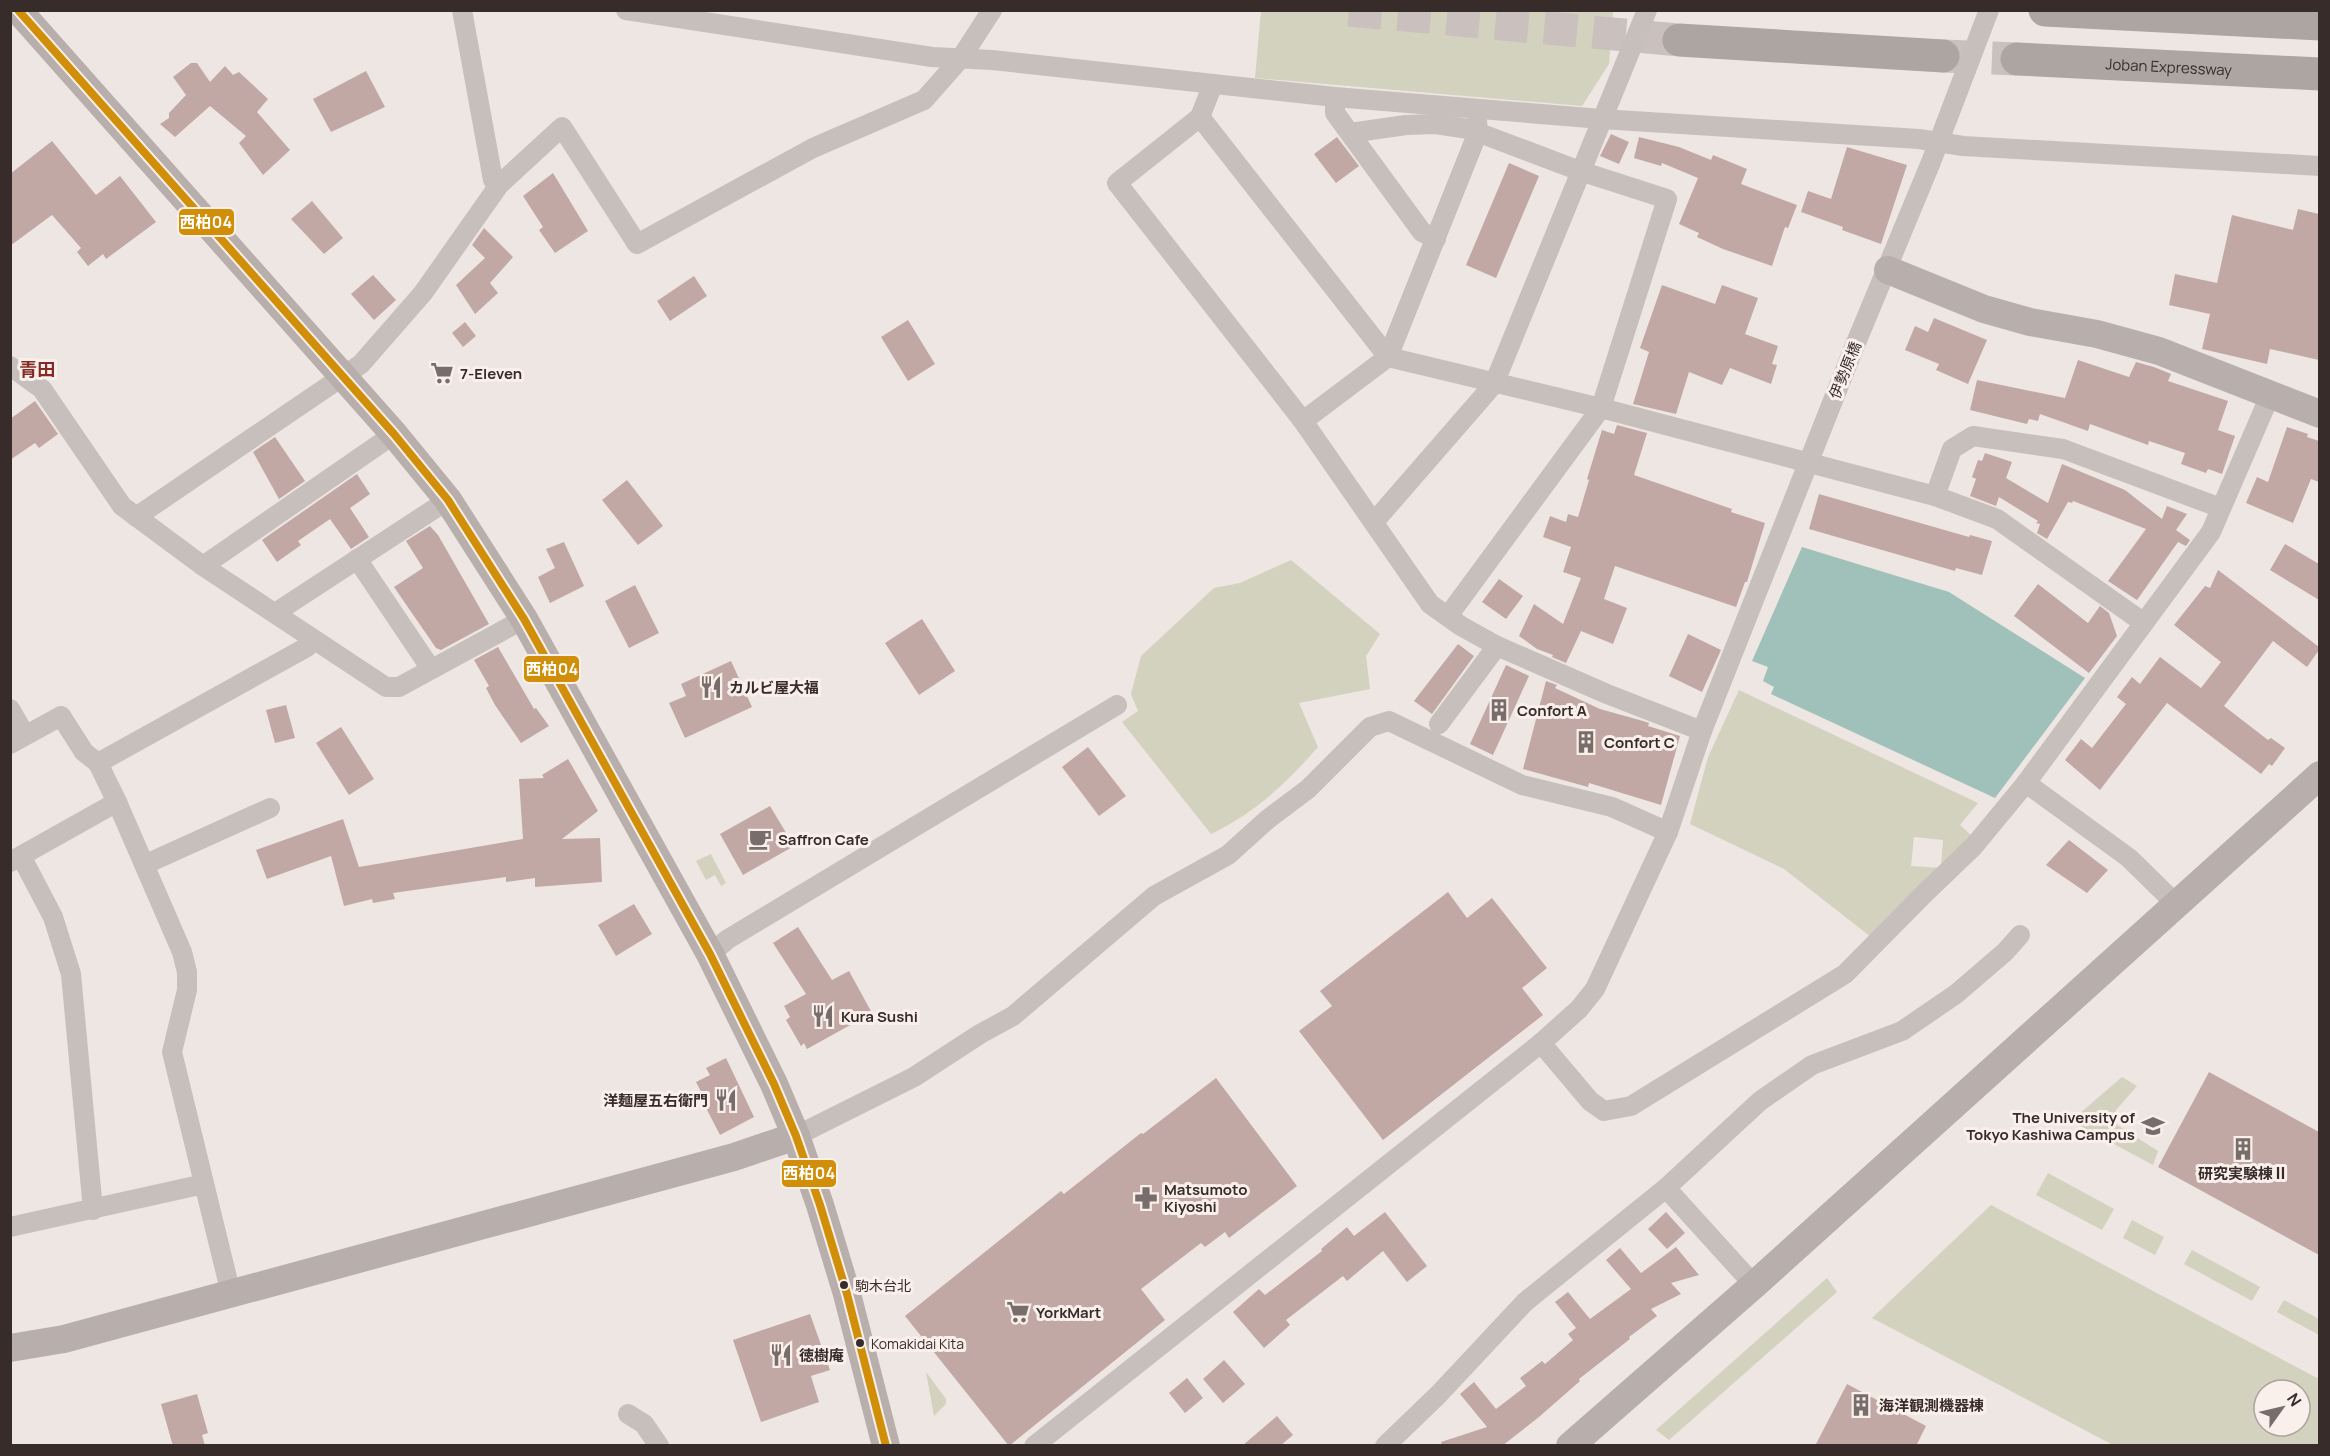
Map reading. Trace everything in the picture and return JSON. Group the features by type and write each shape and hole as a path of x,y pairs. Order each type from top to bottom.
{"highway":[{"path":"2045,10 2319,24"},
{"path":"1679,40 1943,56"},
{"name":"Joban Expressway","path":"2018,60 2319,74"}],"street":[{"path":"18,10 346,376 448,500 524,619 710,954 774,1084 796,1136 834,1251 886,1446"},
{"path":"462,10 493,180 500,185"},
{"path":"626,10 932,57 961,58 1335,97 1601,119 1939,142 1963,146 2319,166"},
{"path":"136,517 346,376 369,356 423,293 500,185 562,127 638,244 813,148 924,100 961,58 992,10"},
{"path":"1374,522 1494,384 1647,10"},
{"name":"伊勢原橋","path":"1034,1446 1540,1043 1579,1009 1595,988 1668,832 1702,730 1888,270 1989,10"},
{"path":"1213,84 1200,117 1117,183 1303,421 1430,604 1497,646 1617,698 1702,730"},
{"path":"1335,97 1335,113 1422,232 1436,239"},
{"path":"1303,421 1388,357 1478,132 1477,109"},
{"path":"1200,117 1388,357 1600,408 1935,496 1997,519 2144,624"},
{"path":"1350,133 1406,125 1435,124 1478,132 1580,171 1667,199 1600,408 1448,616"},
{"path":"1888,270 1984,309 2030,322 2097,334 2159,351 2271,393 2319,414"},
{"path":"10,366 42,389 122,506 203,566 386,687 399,687 524,619"},
{"path":"1540,1043 1590,1101 1604,1111 1631,1106 1845,974 1974,846 2026,783 2144,624 2211,532 2271,393"},
{"path":"203,566 394,434"},
{"path":"1935,496 1952,449 1973,436 2063,449 2221,508"},
{"path":"275,613 448,500"},
{"path":"357,559 430,669"},
{"path":"98,763 307,647 311,639"},
{"path":"1439,724 1497,646"},
{"path":"710,954 728,939 1117,705"},
{"path":"10,709 18,740 61,716 84,752 98,763 146,864 182,952 187,972 187,990 172,1052 231,1294"},
{"path":"10,1348 64,1339 231,1294 734,1157 796,1136 914,1077 980,1034 1013,1016 1154,896 1228,855 1268,819 1308,789 1370,727 1389,721 1521,785 1612,807 1668,832"},
{"path":"1570,1446 1754,1285 2319,775"},
{"path":"2026,783 2129,858 2176,904"},
{"path":"93,1210 71,974 53,917 16,859 117,802"},
{"path":"146,864 270,808"},
{"path":"1384,1446 1438,1395 1525,1302 1666,1188 1760,1101 1812,1065 1902,1031 1956,994 2006,952 2020,935"},
{"path":"10,1227 204,1184"},
{"path":"1666,1188 1754,1285"},
{"path":"628,1414 644,1424 659,1446"}],"green space":[{"path":"1261,11 1613,11 1609,64 1582,106 1255,78"},
{"path":"1291,560 1380,634 1366,656 1370,689 1299,703 1318,747 1269,796 1241,817 1211,834 1122,722 1138,711 1131,694 1141,656 1214,588 1240,583"},
{"path":"1739,690 1978,803 1960,825 1973,837 1871,937 1784,869 1690,824 1708,757","holes":["1914,837 1943,840 1941,868 1911,866"]},
{"path":"711,854 726,883 721,886 715,875 706,880 696,861"},
{"path":"2122,1077 2137,1086 2116,1110 2114,1123 2158,1151 2153,1165 2071,1121"},
{"path":"2048,1173 2114,1209 2102,1230 2036,1195"},
{"path":"1991,1205 2319,1379 2319,1445 2113,1445 1872,1318"},
{"path":"2132,1220 2164,1237 2155,1255 2123,1238"},
{"path":"2192,1250 2260,1287 2252,1301 2184,1264"},
{"path":"1827,1278 1837,1292 1669,1440 1656,1430"},
{"path":"2284,1300 2319,1319 2319,1335 2277,1312"},
{"path":"926,1372 946,1399 946,1404 934,1416"}],"water":[{"path":"1802,547 1949,592 2085,678 1995,798 1771,694 1774,687 1763,681 1768,667 1752,661"}],"building":[{"path":"191,63 197,63 210,82 225,66 233,75 239,72 268,99 257,112 290,150 263,175 239,143 246,136 210,106 175,137 160,124 169,118 169,113 186,95 173,77"},
{"path":"366,71 385,107 331,132 313,99"},
{"path":"1611,134 1629,142 1619,164 1600,156"},
{"path":"1337,137 1359,166 1336,183 1314,154"},
{"path":"1639,137 1679,147 1711,160 1713,155 1747,169 1741,184 1797,205 1788,228 1785,227 1772,266 1723,249 1697,237 1699,233 1679,224 1698,178 1662,163 1661,166 1634,158"},
{"path":"52,141 96,195 120,176 156,222 106,259 103,254 88,266 77,252 81,248 52,215 10,246 10,174"},
{"path":"1847,147 1907,165 1881,244 1801,212 1808,191 1831,199"},
{"path":"1509,163 1539,176 1496,278 1466,265"},
{"path":"553,173 588,231 555,253 539,230 543,227 523,196"},
{"path":"312,201 343,238 324,254 291,219"},
{"path":"2298,209 2319,214 2319,360 2270,349 2267,364 2202,349 2210,314 2169,305 2175,274 2217,283 2232,215 2293,230"},
{"path":"484,228 513,257 490,283 498,293 475,314 456,285 485,258 472,245"},
{"path":"373,275 396,300 374,320 351,294"},
{"path":"694,276 707,296 670,321 657,301"},
{"path":"1662,285 1715,304 1722,285 1758,298 1745,334 1778,346 1772,364 1777,365 1771,384 1730,368 1722,385 1689,372 1676,414 1633,404 1649,352 1640,348"},
{"path":"1934,318 1987,340 1968,384 1936,370 1939,364 1905,350 1915,326 1928,332"},
{"path":"908,320 935,364 908,381 881,337"},
{"path":"465,322 476,336 463,347 452,333"},
{"path":"2078,360 2129,377 2136,362 2171,374 2168,381 2228,401 2218,430 2235,436 2222,474 2208,469 2206,473 2181,464 2185,453 2149,441 2148,445 2090,424 2088,431 2040,414 2038,421 2029,419 2027,424 1970,410 1977,380 2065,398"},
{"path":"35,401 58,434 39,448 35,443 10,460 10,419"},
{"path":"1617,425 1647,433 1634,475 1765,523 1747,582 1745,582 1736,607 1615,566 1604,599 1627,608 1613,644 1581,631 1566,663 1537,649 1519,636 1534,604 1563,624 1581,578 1563,572 1571,547 1543,537 1550,516 1566,522 1568,514 1578,517 1602,430 1614,434"},
{"path":"2287,427 2308,434 2307,437 2319,441 2319,482 2311,479 2293,523 2246,503 2257,477 2268,482"},
{"path":"275,437 305,481 279,499 253,452"},
{"path":"1985,453 2012,462 2006,478 2048,503 2062,464 2125,490 2162,519 2167,506 2187,514 2176,530 2190,540 2186,546 2178,542 2137,600 2108,581 2146,529 2073,501 2068,502 2047,539 2037,533 2040,524 2036,523 2038,521 1999,497 1996,506 1970,496 1976,479 1972,477 1978,460 1982,461"},
{"path":"357,474 370,494 350,508 369,537 351,549 330,519 298,541 301,545 277,562 262,540"},
{"path":"627,480 663,526 638,545 602,500"},
{"path":"1819,494 1969,537 1970,535 1992,541 1982,575 1956,568 1955,571 1809,529"},
{"path":"430,526 438,535 489,624 441,650 436,648 394,587 423,568 406,541"},
{"path":"564,542 584,586 550,603 538,577 555,568 546,549"},
{"path":"2285,544 2319,564 2319,600 2270,570"},
{"path":"2218,570 2319,647 2307,667 2273,641 2224,706 2268,740 2271,738 2285,748 2272,766 2269,764 2261,774 2167,703 2100,790 2065,760 2081,739 2092,748 2126,704 2117,697 2132,677 2140,684 2160,657 2201,688 2221,662 2174,625 2205,586 2210,588"},
{"path":"1499,579 1523,596 1506,619 1482,602"},
{"path":"2038,584 2088,623 2100,606 2109,613 2117,636 2089,673 2014,616"},
{"path":"635,585 659,633 629,648 605,601"},
{"path":"922,619 955,671 919,695 885,643"},
{"path":"1688,634 1721,650 1702,692 1669,676"},
{"path":"1458,644 1474,656 1432,714 1414,701"},
{"path":"498,647 534,709 536,708 549,726 521,743 495,705 486,688 489,686 474,660"},
{"path":"731,661 752,707 685,738 669,703 686,696 681,684"},
{"name":"Confort A","path":"1506,665 1529,676 1493,755 1470,744"},
{"path":"1546,681 1557,685 1555,688 1600,709 1649,723 1648,726 1680,736 1661,805 1589,783 1588,787 1523,769"},
{"path":"286,705 295,738 275,743 266,710"},
{"path":"341,727 374,779 349,795 316,743"},
{"path":"1088,747 1126,796 1099,816 1062,767"},
{"path":"568,759 598,811 562,839 600,838 602,882 535,887 535,878 506,882 506,877 393,893 395,899 373,903 372,899 344,906 331,856 267,879 256,850 343,819 359,867 523,839 519,779 544,778 542,775"},
{"path":"770,806 794,846 743,875 720,834"},
{"path":"2069,840 2108,870 2087,893 2046,865"},
{"path":"1448,892 1467,918 1492,898 1547,968 1522,988 1543,1015 1383,1140 1299,1031 1332,1006 1320,991"},
{"path":"634,904 652,934 616,956 598,925"},
{"path":"798,927 832,980 849,971 872,1013 807,1049 804,1043 801,1046 786,1020 790,1017 784,1006 806,994 773,943"},
{"name":"洋麺屋五右衛門","path":"726,1058 754,1117 720,1135 696,1082 710,1075 706,1068"},
{"name":"研究実験棟Ⅱ","path":"2209,1072 2319,1132 2319,1255 2158,1167"},
{"path":"1216,1078 1297,1186 1229,1238 1225,1232 1205,1247 1201,1243 1141,1289 1165,1320 1009,1446 905,1316 1061,1191 1064,1194"},
{"path":"1385,1212 1427,1266 1407,1282 1383,1251 1347,1281 1343,1276 1286,1320 1290,1325 1264,1348 1233,1312 1259,1289 1265,1295 1322,1251 1321,1249 1347,1227 1354,1236"},
{"path":"1666,1212 1685,1233 1667,1249 1648,1229"},
{"path":"1676,1247 1699,1275 1671,1283 1681,1294 1651,1309 1657,1316 1579,1379 1580,1381 1539,1417 1502,1446 1442,1446 1441,1442 1487,1427 1460,1394 1474,1382 1496,1409 1526,1386 1520,1378 1542,1361 1545,1364 1573,1340 1568,1334 1576,1328 1555,1302 1568,1292 1590,1319 1631,1289 1606,1260 1620,1248 1641,1273"},
{"name":"徳樹庵","path":"810,1314 830,1370 811,1376 819,1402 761,1422 733,1340"},
{"path":"1224,1360 1245,1384 1223,1403 1203,1379"},
{"path":"1187,1378 1203,1398 1185,1413 1169,1393"},
{"name":"海洋観測機器棟","path":"1847,1384 1926,1426 1916,1446 1815,1446"},
{"path":"197,1394 208,1433 202,1435 205,1446 173,1446 161,1404"},
{"path":"1277,1416 1293,1435 1280,1446 1242,1446"}],"tunnel":[{"path":"1349,10 1679,40"},
{"path":"1943,56 2017,59"}],"transit line":[{"name":"西柏04","path":"18,10 394,434 448,500 524,619 710,954 774,1084 796,1136 820,1205 847,1294 886,1446"}],"place":[{"name":"7-Eleven","path":"442,373"},
{"name":"カルビ屋大福","path":"711,687"},
{"name":"Confort A","path":"1499,710"},
{"name":"Confort C","path":"1586,742"},
{"name":"Saffron Cafe","path":"760,839"},
{"name":"Kura Sushi","path":"823,1016"},
{"name":"洋麺屋五右衛門","path":"726,1100"},
{"name":"The University of Tokyo Kashiwa Campus","path":"2153,1126"},
{"name":"研究実験棟Ⅱ","path":"2243,1149"},
{"name":"Matsumoto Kiyoshi","path":"1146,1198"},
{"name":"駒木台北","path":"844,1285"},
{"name":"YorkMart","path":"1018,1312"},
{"name":"Komakidai Kita","path":"860,1343"},
{"name":"徳樹庵","path":"781,1355"},
{"name":"海洋観測機器棟","path":"1861,1405"}],"district":[{"name":"青田","path":"37,369"}]}
